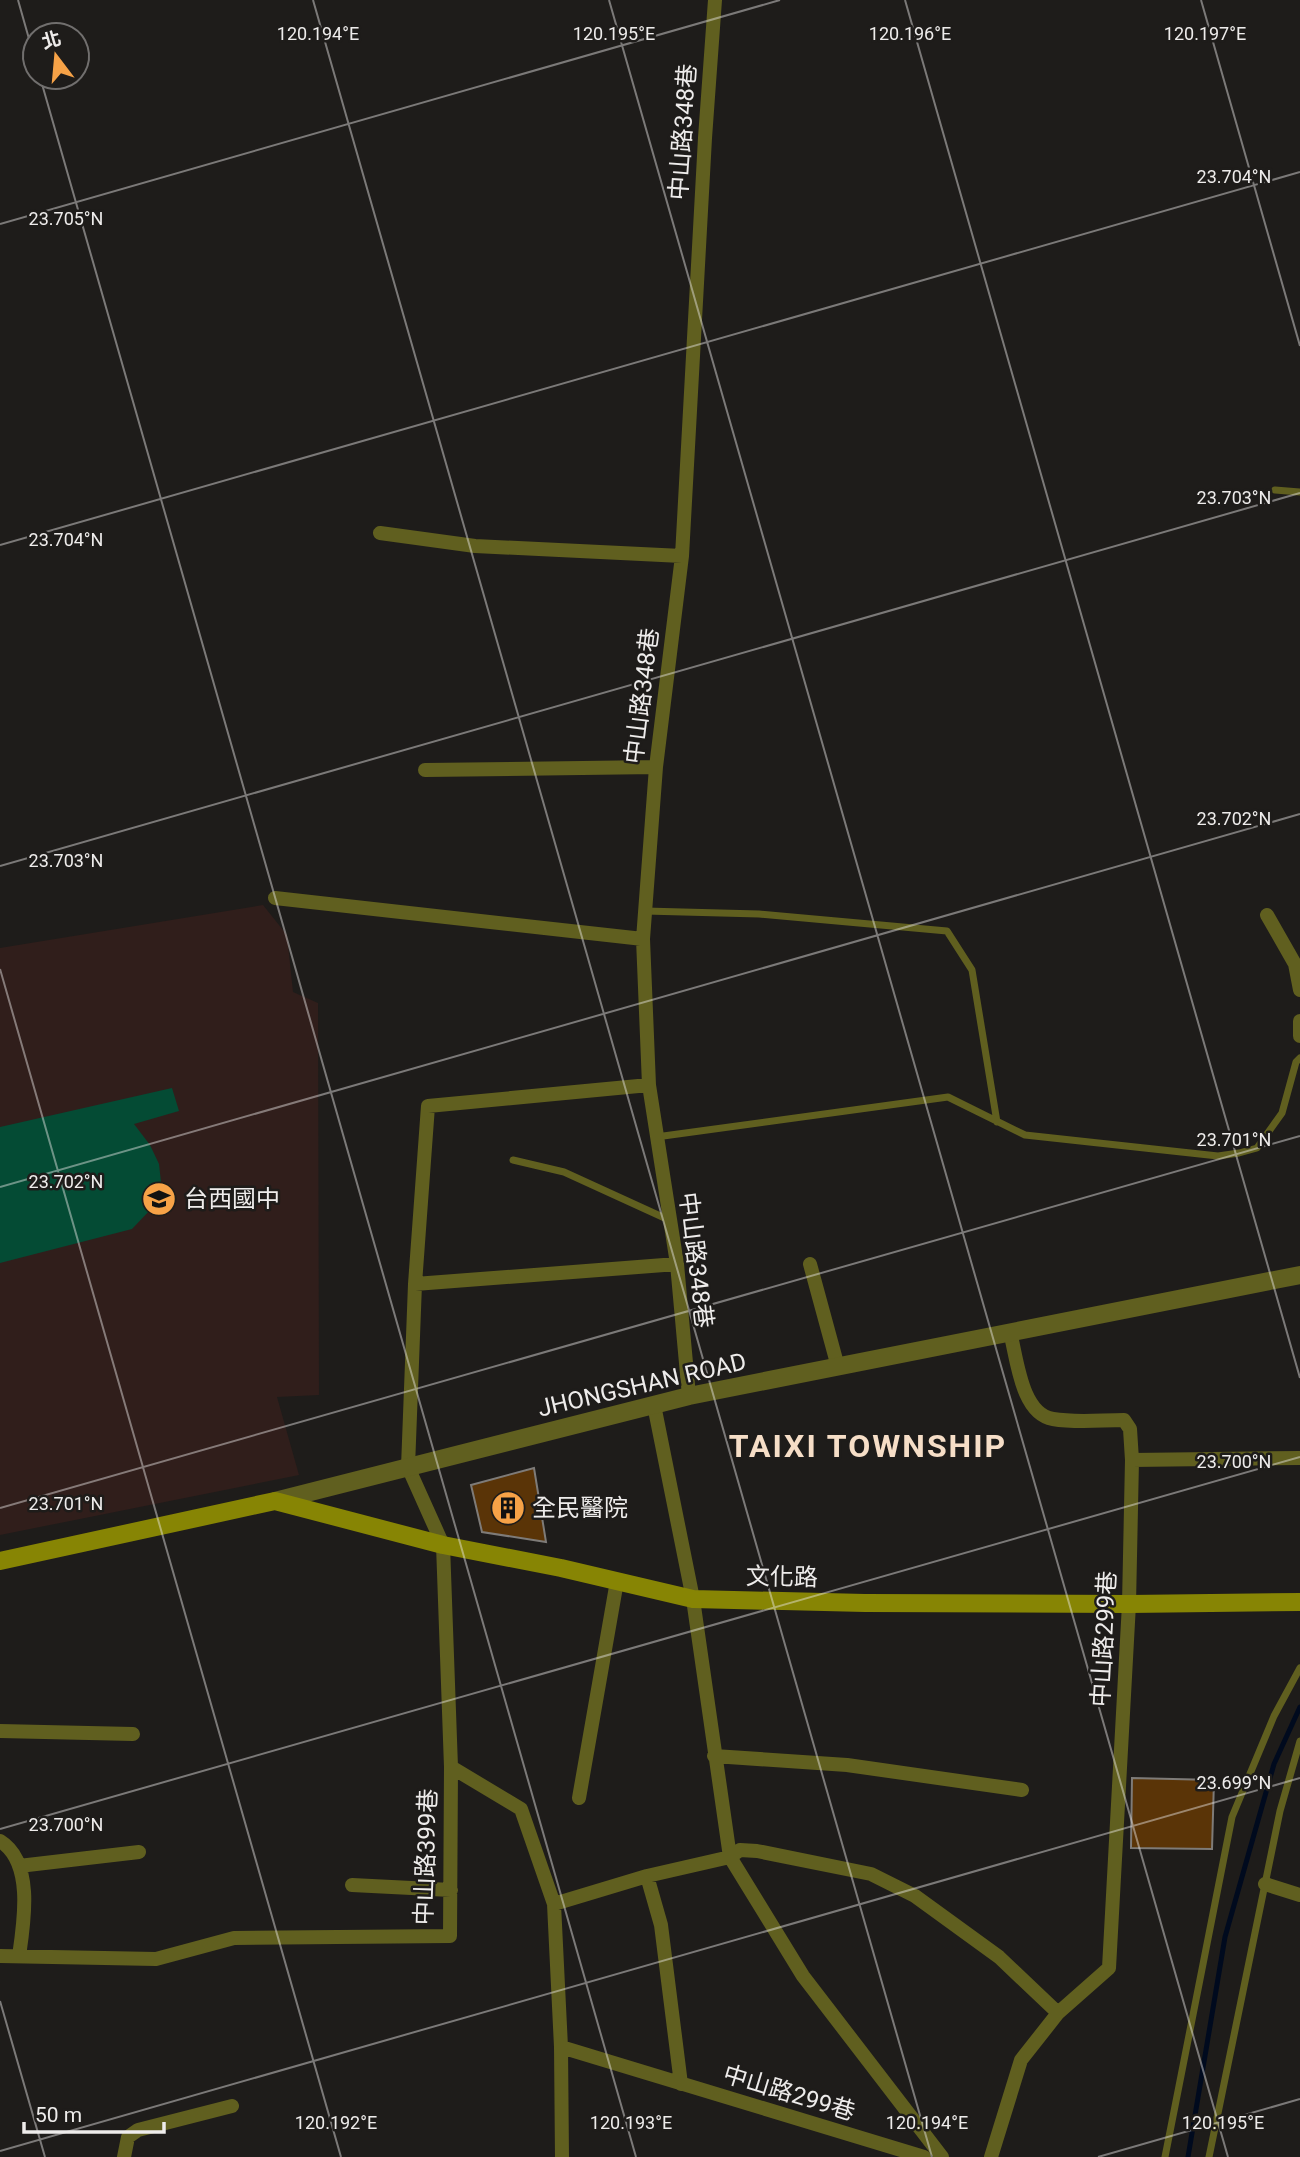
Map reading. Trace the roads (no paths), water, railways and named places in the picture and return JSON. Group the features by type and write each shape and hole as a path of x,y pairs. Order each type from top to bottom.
{"main road":[{"name":"文化路","path":"275,1501 443,1545 693,1599 865,1603 1300,1602"},
{"name":"JHONGSHAN ROAD","path":"0,1561 275,1501"}],"street":[{"name":"中山路348巷","path":"689,1396 677,1265 649,1084 643,939 656,767 682,556 715,0"},
{"path":"380,533 475,546 682,556"},
{"path":"425,770 656,767"},
{"path":"275,898 643,939"},
{"path":"1267,915 1295,964 1300,990"},
{"path":"1300,1021 1300,1036"},
{"path":"408,1467 415,1284 428,1106 649,1084"},
{"path":"810,1264 838,1367"},
{"path":"415,1284 677,1265"},
{"name":"JHONGSHAN ROAD","path":"275,1501 689,1396 1300,1275"},
{"name":"中山路299巷","path":"991,2157 1021,2060 1058,2013 1109,1968 1129,1604 1132,1460 1130,1429 1124,1420 1050,1419 1032,1408 1024,1390 1010,1332"},
{"name":"中山路299巷","path":"654,1405 693,1599 730,1857 803,1976 943,2157"},
{"path":"1132,1460 1300,1458"},
{"name":"中山路399巷","path":"2,1956 156,1959 234,1938 450,1936 451,1767 443,1545 408,1467"},
{"path":"579,1798 617,1581"},
{"path":"0,1731 133,1734"},
{"path":"714,1756 847,1765 1022,1790"},
{"path":"451,1767 521,1809 554,1904 561,2048 562,2157"},
{"path":"0,1841 10,1847 19,1866 25,1897 19,1956"},
{"path":"554,1904 648,1876 730,1857 740,1850 871,1874 915,1896 999,1956 1058,2013"},
{"path":"19,1866 139,1852"},
{"path":"648,1876 662,1925 681,2084"},
{"path":"1265,1884 1300,1895"},
{"path":"352,1885 451,1890"},
{"name":"中山路299巷","path":"561,2048 925,2157"},
{"path":"124,2157 128,2137 138,2130 232,2106"}],"lane":[{"path":"1275,490 1300,492"},
{"path":"645,911 759,914 947,931 972,970 997,1122"},
{"path":"656,1137 948,1097 1025,1135 1218,1156 1257,1148 1282,1113 1296,1062 1300,1058"},
{"path":"513,1160 564,1172 670,1220"},
{"path":"1165,2157 1232,1817 1274,1716 1300,1668"},
{"path":"1209,2157 1280,1811 1300,1741"}],"waterway":[{"path":"1188,2157 1225,1937 1274,1764 1300,1707"}],"place":[{"name":"台西國中","path":"159,1199"},
{"name":"全民醫院","path":"508,1508"}],"district":[{"name":"TAIXI TOWNSHIP","path":"868,1446"}]}
